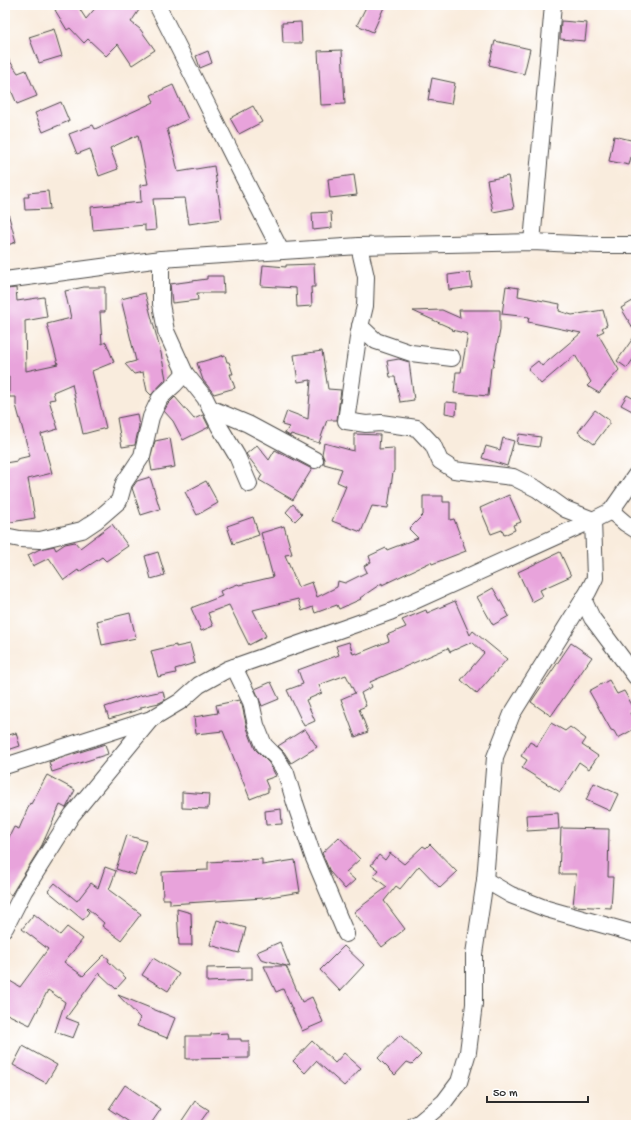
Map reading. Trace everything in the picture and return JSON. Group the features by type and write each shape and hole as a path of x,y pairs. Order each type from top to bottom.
{"street":[{"path":"157,5 238,168 282,252"},
{"path":"532,242 553,5"},
{"path":"5,280 161,259 359,246 532,242 636,245"},
{"path":"359,246 366,277 365,306 360,326 346,421 366,424 381,423 417,428 433,445 440,461 454,470 513,477 537,489 565,509 593,520"},
{"path":"161,259 161,304 166,331 186,373 205,398 219,426 237,456 249,484"},
{"path":"360,326 376,341 411,353 452,358"},
{"path":"5,536 20,539 40,540 82,530 119,501 124,483 142,456 151,417 160,398 186,373"},
{"path":"210,408 248,424 315,460"},
{"path":"5,766 151,719 181,701 199,685 234,667 390,612 593,520 611,511 636,474"},
{"path":"611,511 636,530"},
{"path":"414,1125 419,1123 444,1102 459,1082 468,1052 474,1004 474,954 485,880 495,757 512,714 583,599 594,578 593,520"},
{"path":"583,599 592,618 636,677"},
{"path":"234,667 251,702 256,725 264,744 276,757 286,772 294,803 313,856 346,934"},
{"path":"5,928 24,890 72,815 151,719"},
{"path":"485,880 511,895 547,909 636,934"}],"building":[{"path":"64,5 77,5 86,19 98,5 131,5 139,10 131,22 140,29 155,50 132,65 118,44 106,56 88,39 84,43 70,28 67,30 55,10"},
{"path":"367,5 385,5 373,32 357,25"},
{"path":"561,21 587,23 585,41 560,39"},
{"path":"301,22 302,43 283,43 282,23"},
{"path":"54,29 62,56 39,63 29,37"},
{"path":"495,41 530,49 524,74 489,65"},
{"path":"342,50 345,104 321,105 318,51"},
{"path":"208,51 212,63 200,68 196,56"},
{"path":"5,54 18,73 26,70 37,96 17,104 5,76"},
{"path":"432,78 455,83 451,104 428,100"},
{"path":"173,85 188,119 167,129 178,172 214,166 222,219 189,224 185,198 153,199 156,230 145,231 145,225 93,230 91,207 141,202 140,185 148,184 138,135 110,148 118,169 99,176 90,149 77,154 69,134 93,125 95,129 154,102 151,95"},
{"path":"61,102 69,121 43,132 35,113"},
{"path":"253,106 262,122 239,134 230,118"},
{"path":"614,136 635,141 629,165 609,161"},
{"path":"354,175 357,195 330,198 328,179"},
{"path":"508,176 514,208 493,212 487,180"},
{"path":"48,191 50,209 25,210 24,197 29,197 28,193"},
{"path":"331,212 332,228 313,230 312,213"},
{"path":"8,213 16,242 5,246 5,214"},
{"path":"314,264 315,287 311,287 312,306 297,307 296,288 261,286 263,265 286,267 286,265"},
{"path":"470,272 472,287 449,290 448,275"},
{"path":"207,276 223,276 224,293 197,293 198,300 172,303 170,284 207,279"},
{"path":"506,286 519,288 518,296 560,304 559,311 572,315 603,310 607,325 602,328 604,331 598,334 619,370 599,393 587,386 591,382 575,355 541,384 528,369 538,361 542,366 581,333 528,322 529,317 502,314"},
{"path":"84,287 105,287 105,312 100,312 102,344 106,342 114,362 92,371 106,428 83,434 72,384 53,392 55,399 49,400 58,429 41,434 52,473 28,479 35,518 5,523 5,463 17,461 17,459 30,456 16,405 16,397 9,397 9,377 5,377 5,312 7,312 6,289 16,288 17,301 44,297 47,317 25,321 26,371 58,364 47,324 71,318 65,291"},
{"path":"145,293 161,353 166,379 151,395 147,391 143,372 134,374 125,364 136,361 121,299"},
{"path":"636,299 636,333 621,308"},
{"path":"442,310 460,318 459,310 500,310 500,330 493,367 491,367 488,396 454,393 456,372 461,372 468,334 452,330 453,329 413,311"},
{"path":"636,334 636,355 627,368 617,361"},
{"path":"322,351 328,389 341,390 337,420 327,420 319,443 291,434 290,436 285,433 289,427 282,425 287,411 308,419 311,380 298,382 294,355"},
{"path":"225,355 233,374 230,374 235,388 214,394 203,380 197,363"},
{"path":"399,359 409,362 414,400 400,402 395,377 390,377 387,361"},
{"path":"627,395 636,400 636,413 621,405"},
{"path":"175,397 194,419 203,415 209,427 183,440 173,421 164,411"},
{"path":"446,402 457,403 456,415 445,413"},
{"path":"595,410 609,420 609,424 594,444 578,432"},
{"path":"137,414 139,426 135,445 122,447 117,418"},
{"path":"354,434 380,435 379,449 394,448 394,472 388,508 372,506 361,532 332,521 346,486 337,482 342,469 324,464 322,454 324,443 354,451"},
{"path":"519,434 541,437 539,447 517,444"},
{"path":"170,438 175,467 152,471 150,460 155,441"},
{"path":"503,438 514,441 507,466 482,458 486,446 500,450"},
{"path":"257,445 269,460 275,450 312,469 293,500 259,480 262,475 246,454"},
{"path":"150,477 160,509 141,515 132,488 137,481"},
{"path":"206,481 218,503 197,515 185,492"},
{"path":"509,495 521,522 513,525 515,530 504,535 502,530 491,534 480,508"},
{"path":"423,496 443,496 443,502 450,502 450,520 454,519 466,551 432,564 431,562 382,585 382,583 360,598 361,599 339,609 337,605 315,613 313,607 302,611 298,599 253,610 266,636 249,645 229,605 208,613 213,626 201,631 191,608 222,596 220,591 238,584 273,577 261,533 284,526 292,554 285,555 298,587 312,582 317,597 337,587 338,581 345,583 367,572 364,566 371,562 369,556 386,548 387,550 418,538 409,529 423,515"},
{"path":"293,504 302,514 295,521 286,512"},
{"path":"253,517 259,535 233,544 227,526"},
{"path":"112,524 128,546 106,561 102,557 79,572 78,570 64,580 49,558 33,566 28,555 40,549 54,546 56,550 65,544 75,542 80,548"},
{"path":"158,552 165,575 151,579 145,556"},
{"path":"560,552 571,576 540,590 543,596 532,602 518,572"},
{"path":"493,588 509,616 493,625 477,597"},
{"path":"455,601 470,635 473,631 507,659 477,694 461,680 484,653 472,642 450,652 448,648 370,682 372,687 361,693 366,706 359,709 368,732 355,737 341,699 355,693 346,675 319,685 322,693 306,700 315,721 304,726 287,690 303,684 298,670 339,655 336,646 349,642 353,654 357,654 389,641 387,635 406,627 402,620 426,610 427,613"},
{"path":"130,613 136,638 102,645 97,621"},
{"path":"571,643 592,657 551,716 531,702"},
{"path":"190,644 195,663 175,669 176,673 158,677 151,651 176,645 176,647"},
{"path":"609,680 617,694 624,691 635,710 630,713 636,728 618,738 614,731 611,730 589,691"},
{"path":"271,682 279,699 262,706 255,689"},
{"path":"163,691 165,700 109,719 105,707 139,696"},
{"path":"239,700 242,705 247,728 255,749 269,763 276,776 265,780 268,787 268,792 250,799 223,731 196,734 194,717 218,713 216,705"},
{"path":"551,723 565,731 570,727 586,739 582,745 598,756 589,769 579,762 560,792 522,768 527,760 521,756 530,742 537,746"},
{"path":"305,729 317,747 291,763 278,746"},
{"path":"16,733 20,746 5,751 5,736"},
{"path":"105,744 108,754 52,772 49,762"},
{"path":"47,775 75,790 66,808 60,805 42,845 11,895 5,891 5,845 14,827 19,829 30,803 31,804"},
{"path":"594,783 618,794 610,811 586,800"},
{"path":"182,792 209,794 208,809 182,808"},
{"path":"281,809 282,824 266,825 265,811"},
{"path":"558,813 559,829 527,831 526,815"},
{"path":"561,828 609,829 608,877 613,877 611,908 573,906 576,874 559,874"},
{"path":"127,835 146,841 135,875 116,869"},
{"path":"339,837 360,859 346,872 355,880 345,889 330,872 322,853"},
{"path":"430,844 457,872 440,888 419,866 400,889 396,886 384,901 405,929 382,947 354,912 387,887 373,876 378,870 371,865 379,855 385,860 390,853 404,864 423,846 426,848"},
{"path":"262,859 262,865 295,860 300,892 264,898 170,904 170,899 163,899 162,872 208,870 208,862"},
{"path":"105,867 116,871 109,890 141,914 121,940 102,926 104,923 87,908 86,909 89,912 83,920 48,891 55,883 77,901 91,883 98,888"},
{"path":"177,909 191,913 192,945 179,945"},
{"path":"34,914 60,935 67,927 83,939 64,962 83,976 104,955 109,959 108,961 126,978 116,989 99,973 66,1018 79,1023 73,1038 55,1032 65,1002 48,990 30,1025 5,1013 5,978 20,987 48,949 22,929"},
{"path":"217,920 246,928 239,953 210,945"},
{"path":"280,942 290,967 261,959 257,952"},
{"path":"344,946 364,965 340,991 320,970"},
{"path":"153,958 179,974 168,991 142,975"},
{"path":"264,966 286,966 302,1002 312,997 323,1022 302,1031 283,989 276,992"},
{"path":"252,967 252,980 207,982 207,968"},
{"path":"118,995 175,1018 167,1038 137,1026 140,1018"},
{"path":"227,1033 228,1039 241,1039 241,1041 249,1041 249,1058 186,1059 186,1036 211,1036 211,1034"},
{"path":"400,1035 421,1055 412,1064 407,1062 395,1075 378,1058"},
{"path":"312,1041 335,1063 344,1053 361,1068 344,1086 316,1061 305,1073 293,1061"},
{"path":"23,1046 57,1065 46,1083 13,1065"},
{"path":"125,1085 161,1109 150,1125 134,1125 109,1109"},
{"path":"195,1101 209,1110 198,1125 179,1125"}]}
